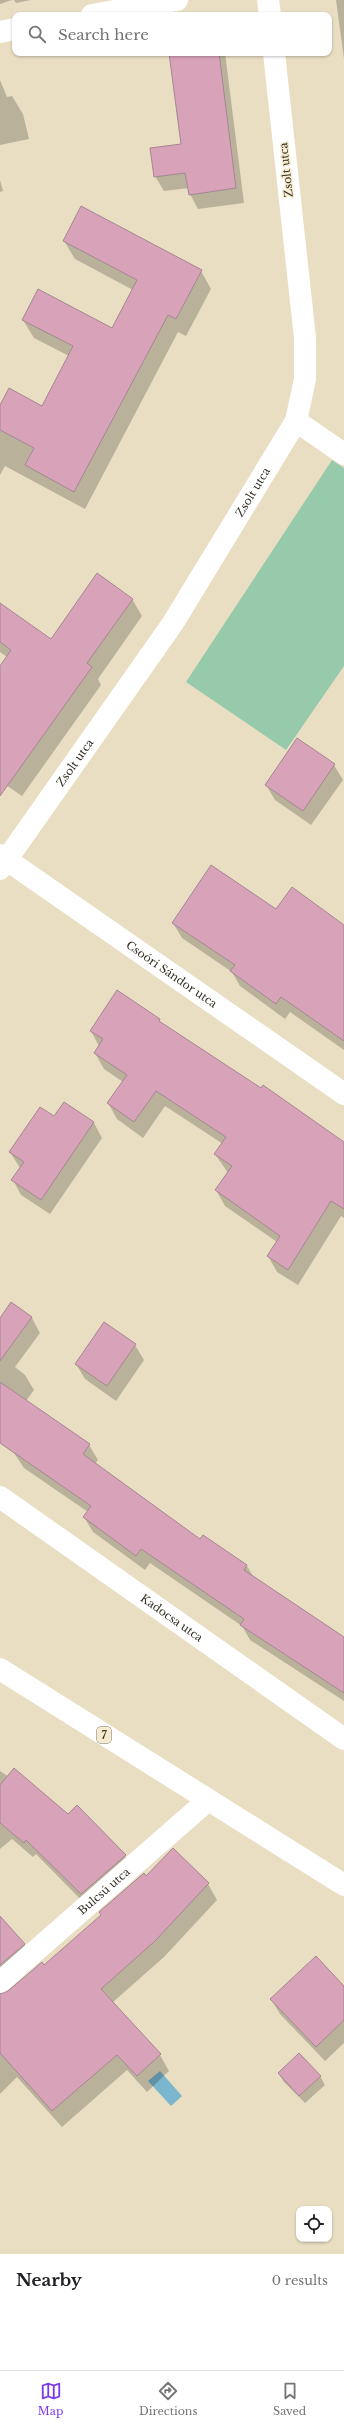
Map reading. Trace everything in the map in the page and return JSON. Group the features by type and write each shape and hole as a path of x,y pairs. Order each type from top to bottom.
{"street":[{"path":"109,12 177,0"},
{"path":"268,0 270,12"},
{"path":"0,32 12,30"},
{"name":"Zsolt utca","path":"2,861 173,623 296,422 305,379 305,338 274,56"},
{"path":"296,422 344,454"},
{"name":"Csoóri Sándor utca","path":"2,861 344,1094"},
{"name":"Kadocsa utca","path":"0,1497 344,1739"},
{"name":"7","path":"0,1668 207,1801 344,1885"},
{"name":"Bulcsú utca","path":"0,1982 207,1801"}],"green space":[{"path":"332,460 344,468 344,666 286,750 186,682"}],"water":[{"path":"160,2071 182,2096 171,2106 148,2081"}],"building":[{"path":"169,56 219,56 236,188 189,195 185,173 154,177 150,148 181,144"},
{"path":"81,206 202,270 176,319 168,315 74,492 25,465 34,448 0,430 0,405 9,388 42,406 73,346 22,320 38,289 112,328 137,280 63,241"},
{"path":"97,573 133,599 87,663 92,667 0,796 0,666 11,650 0,642 0,603 51,639"},
{"path":"297,738 335,764 303,811 265,785"},
{"path":"211,865 276,909 292,887 344,925 344,1041 281,997 276,1004 230,971 235,965 172,923"},
{"path":"117,990 160,1019 159,1021 261,1088 263,1085 344,1142 344,1209 331,1201 288,1270 267,1256 280,1236 215,1190 232,1166 214,1154 226,1137 156,1091 134,1122 107,1103 127,1075 94,1053 103,1039 90,1031"},
{"path":"64,1102 94,1122 41,1200 11,1180 24,1162 9,1152 40,1107 54,1116"},
{"path":"11,1302 32,1317 0,1361 0,1318"},
{"path":"104,1322 136,1344 107,1386 75,1364"},
{"path":"0,1382 90,1444 83,1454 200,1539 203,1535 247,1565 244,1570 344,1637 344,1693 240,1625 244,1619 141,1549 136,1556 83,1517 91,1506 0,1443"},
{"path":"14,1768 68,1814 77,1805 126,1855 81,1894 26,1840 24,1843 0,1823 0,1785"},
{"path":"173,1848 209,1883 155,1941 101,1989 161,2054 137,2076 117,2055 52,2111 0,2053 0,1994 8,1991 42,1962 44,1965 101,1915 99,1912 144,1873 146,1876"},
{"path":"0,1916 25,1944 0,1965"},
{"path":"316,1956 344,1986 344,2020 316,2047 270,1999"},
{"path":"299,2053 321,2076 299,2096 278,2073"}]}
